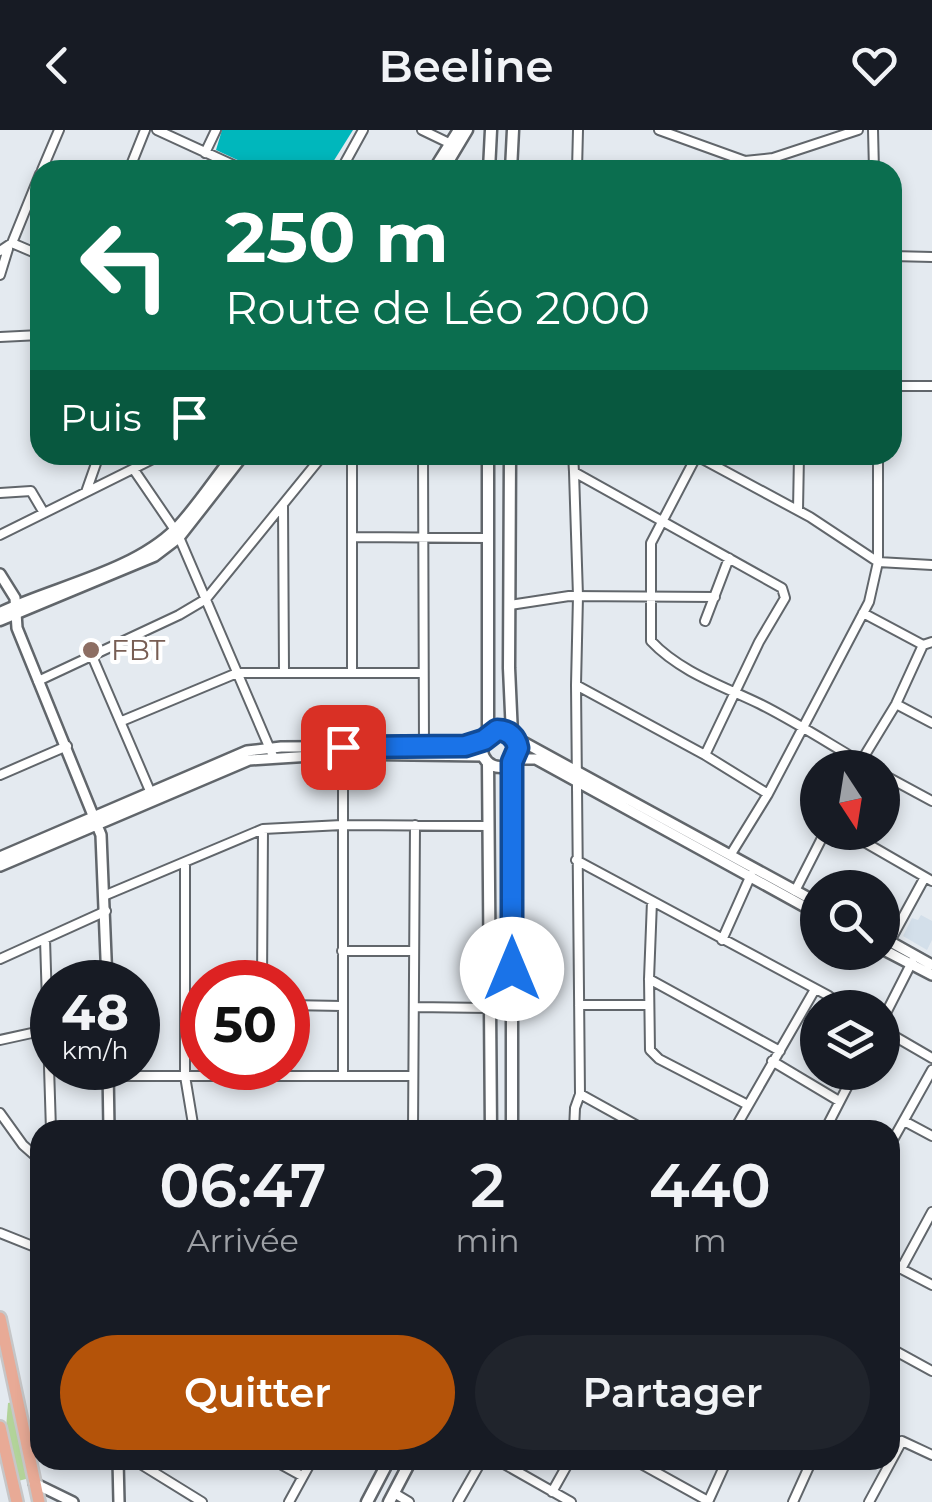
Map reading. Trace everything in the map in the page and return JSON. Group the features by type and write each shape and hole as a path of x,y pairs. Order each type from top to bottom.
{"main road":[{"path":"441,160 459,130"},
{"path":"449,160 468,130"},
{"path":"489,160 490,130"},
{"path":"512,160 513,130"},
{"path":"177,533 227,465"},
{"path":"0,616 140,554 177,533 234,465"},
{"path":"488,465 486,759 491,1120"},
{"path":"510,465 513,736 518,748 513,760 512,1120"},
{"path":"486,738 502,730 513,736"},
{"path":"486,759 500,767 513,760"},
{"path":"0,1318 30,1464"},
{"path":"0,1428 16,1497"},
{"path":"31,1470 39,1502"},
{"path":"367,1502 384,1470"},
{"path":"391,1497 406,1470"},
{"path":"16,1497 23,1484 34,1483"}],"street":[{"path":"46,160 59,130"},
{"path":"133,160 145,130"},
{"path":"157,130 223,160"},
{"path":"206,152 216,130"},
{"path":"346,160 364,130"},
{"path":"422,130 452,144"},
{"path":"578,130 578,160"},
{"path":"658,130 740,160"},
{"path":"754,160 773,158 858,130"},
{"path":"872,130 874,160"},
{"path":"0,276 7,248 30,197"},
{"path":"902,256 932,258"},
{"path":"0,337 30,336"},
{"path":"902,386 932,386"},
{"path":"86,492 95,465"},
{"path":"0,535 143,465"},
{"path":"38,681 195,608 315,465"},
{"path":"352,465 352,672"},
{"path":"423,465 424,746"},
{"path":"574,465 578,596 576,860 580,1094 574,1120"},
{"path":"691,465 651,543 651,641 720,688 736,693 836,750"},
{"path":"714,465 798,511 878,562 932,565"},
{"path":"798,511 799,465"},
{"path":"731,854 768,794 864,613 878,562 878,465"},
{"path":"134,470 177,533 271,752"},
{"path":"574,472 782,588 785,598 759,642 706,755"},
{"path":"0,493 30,491 44,513"},
{"path":"283,506 284,672"},
{"path":"354,537 488,538"},
{"path":"704,621 729,558"},
{"path":"0,574 12,592 38,681 96,819 106,895 107,960"},
{"path":"510,606 578,596 715,597"},
{"path":"864,613 930,643 867,750"},
{"path":"92,656 150,791"},
{"path":"122,722 237,674 422,673"},
{"path":"576,685 706,755 768,794"},
{"path":"896,704 932,723"},
{"path":"513,736 800,904"},
{"path":"0,866 150,791 234,756 465,746 486,738"},
{"path":"0,775 67,746"},
{"path":"343,750 486,759"},
{"path":"343,750 343,1076"},
{"path":"0,857 271,752"},
{"path":"513,760 536,759 576,776 800,894"},
{"path":"900,783 932,800"},
{"path":"413,1120 415,825"},
{"path":"106,895 262,828 489,826"},
{"path":"262,828 262,960"},
{"path":"795,891 816,850"},
{"path":"877,850 928,879 900,920"},
{"path":"576,860 814,990"},
{"path":"186,862 186,960"},
{"path":"722,940 750,876"},
{"path":"652,900 649,1046 656,1057 748,1105"},
{"path":"0,959 106,911"},
{"path":"45,939 46,960"},
{"path":"342,951 414,951"},
{"path":"900,951 932,974"},
{"path":"914,960 932,966"},
{"path":"898,990 914,960"},
{"path":"649,979 780,1051"},
{"path":"310,1005 342,1006"},
{"path":"579,1005 648,1005"},
{"path":"414,1007 489,1008"},
{"path":"740,1120 800,1015"},
{"path":"0,1040 30,1033"},
{"path":"900,1039 932,1058"},
{"path":"772,1061 839,1100"},
{"path":"900,1128 932,1070"},
{"path":"310,1076 413,1076"},
{"path":"51,1090 51,1120"},
{"path":"108,1090 109,1120"},
{"path":"187,1090 192,1120"},
{"path":"830,1120 844,1090"},
{"path":"580,1094 628,1120"},
{"path":"0,1112 30,1151"},
{"path":"904,1121 932,1136"},
{"path":"932,1212 901,1269 932,1285"},
{"path":"0,1234 30,1245"},
{"path":"900,1353 932,1371"},
{"path":"900,1446 903,1441 932,1455"},
{"path":"118,1470 119,1502"},
{"path":"152,1470 202,1502"},
{"path":"291,1470 302,1476"},
{"path":"289,1502 306,1470"},
{"path":"458,1502 476,1470"},
{"path":"514,1470 571,1502"},
{"path":"552,1492 564,1470"},
{"path":"652,1470 708,1502 722,1470"},
{"path":"793,1502 807,1470"},
{"path":"869,1502 886,1470"},
{"path":"34,1483 73,1502"},
{"path":"391,1497 409,1502"}],"shaded area":[{"path":"921,915 932,921 932,940 927,950 903,936 912,918 918,920"}],"green space":[{"path":"13,1402 30,1478 18,1481 6,1428 8,1403"}],"water":[{"path":"222,130 353,130 334,160 238,160 216,150"}],"place":[{"name":"FBT","path":"91,650"}],"route":[{"path":"343,747 465,746 484,740 497,730 514,738 518,748 512,762 512,969"}]}
